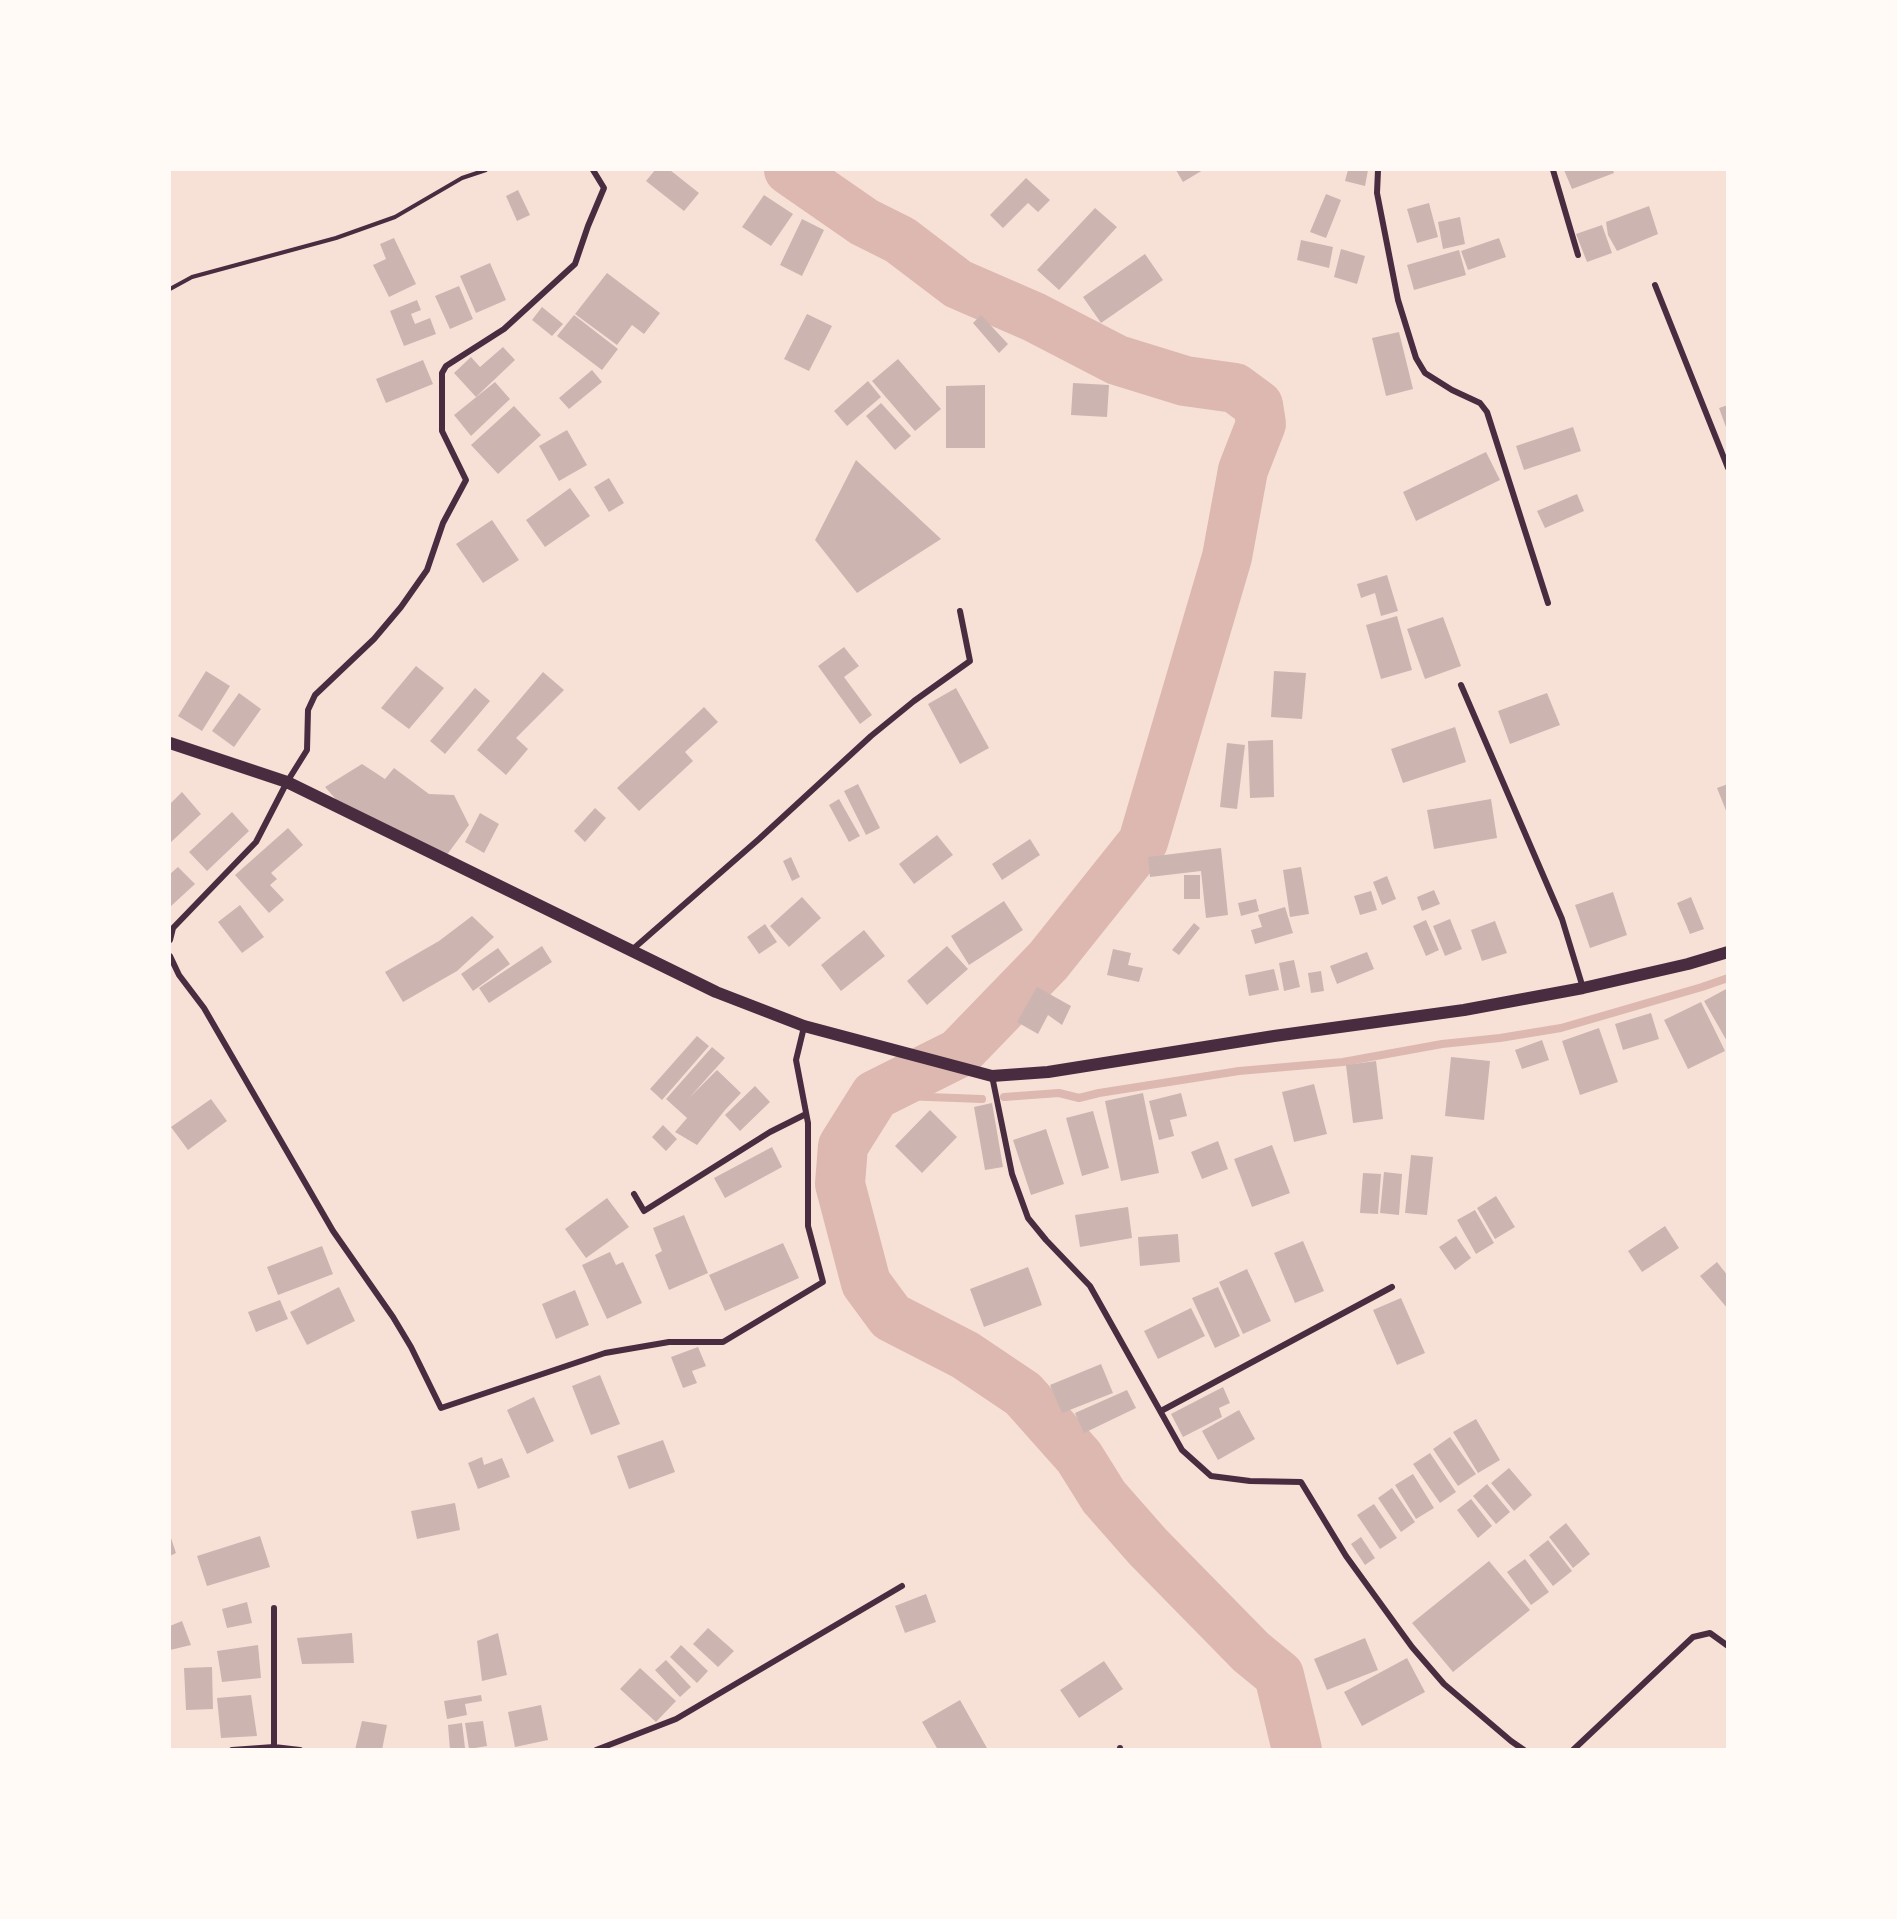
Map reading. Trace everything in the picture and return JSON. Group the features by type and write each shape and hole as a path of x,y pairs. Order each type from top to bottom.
{"main road":[{"path":"170,743 287,782 633,949 716,992 804,1026 992,1076 1048,1072 1274,1036 1464,1010 1582,988 1688,964 1728,952"}],"street":[{"path":"170,940 173,928 256,842 287,782 307,750 308,710 315,695 374,639 401,607 427,570 443,523 466,480 442,431 442,373 446,366 504,329 575,264 604,188 593,170"},
{"path":"1378,170 1377,193 1398,300 1416,358 1425,373 1452,390 1480,403 1487,412 1548,603"},
{"path":"1553,170 1578,255"},
{"path":"1655,285 1728,468"},
{"path":"633,949 759,839 871,736 914,701 970,661 960,611"},
{"path":"1461,685 1562,919 1582,988"},
{"path":"170,956 179,975 204,1008 333,1232 393,1317 411,1347 441,1408 605,1353 669,1342 723,1342 823,1282 808,1226 808,1123 796,1060 804,1026"},
{"path":"992,1076 1012,1174 1028,1218 1090,1286 1182,1450 1211,1476 1250,1481 1300,1482 1346,1556 1412,1647 1444,1684 1511,1742 1524,1749"},
{"path":"634,1194 644,1211 770,1132 806,1114"},
{"path":"1161,1411 1392,1287"},
{"path":"598,1749 676,1719 902,1586"},
{"path":"274,1608 274,1747"},
{"path":"1573,1749 1693,1637 1710,1633 1728,1646"},
{"path":"232,1749 274,1747 300,1749"}],"path":[{"path":"170,289 192,277 336,238 395,217 462,178 486,170"}],"building":[{"path":"655,170 670,170 699,193 684,211 646,181"},
{"path":"1176,170 1203,170 1183,182"},
{"path":"1348,170 1368,170 1365,186 1345,181"},
{"path":"1564,170 1613,170 1614,173 1572,189"},
{"path":"1026,178 1050,200 1038,212 1028,203 1003,228 990,215"},
{"path":"518,190 530,215 517,221 506,196"},
{"path":"1326,194 1341,200 1326,238 1310,232"},
{"path":"764,195 793,214 771,246 742,227"},
{"path":"1429,203 1438,237 1417,243 1407,209"},
{"path":"1649,206 1658,234 1617,251 1608,235 1606,222"},
{"path":"1095,208 1117,227 1059,290 1037,270"},
{"path":"1460,217 1465,244 1443,249 1438,222"},
{"path":"802,219 824,230 802,276 780,265"},
{"path":"1602,225 1612,253 1587,262 1576,234"},
{"path":"394,238 416,284 389,297 373,265 386,259 380,244"},
{"path":"1499,238 1506,257 1468,270 1461,251"},
{"path":"1301,240 1333,247 1329,268 1297,260"},
{"path":"1341,249 1365,256 1357,284 1334,277"},
{"path":"1459,250 1466,275 1414,290 1407,265"},
{"path":"1145,254 1163,280 1101,323 1083,297"},
{"path":"490,263 506,300 476,313 460,276"},
{"path":"607,273 660,313 644,334 632,325 617,345 575,314"},
{"path":"459,286 473,319 450,329 435,296"},
{"path":"417,300 421,310 411,314 415,324 430,318 436,334 404,346 390,311"},
{"path":"542,307 563,324 552,336 532,320"},
{"path":"807,314 832,326 809,371 784,359"},
{"path":"574,315 618,349 602,370 557,336"},
{"path":"981,315 1008,344 999,353 973,323"},
{"path":"1399,332 1413,389 1386,396 1372,338"},
{"path":"503,347 515,360 476,397 454,373 471,357 480,367"},
{"path":"898,359 941,409 915,431 872,381"},
{"path":"423,360 433,384 386,403 376,379"},
{"path":"592,370 602,382 569,409 559,398"},
{"path":"868,381 881,397 847,426 834,411"},
{"path":"495,382 510,399 471,436 454,415"},
{"path":"1073,383 1109,385 1107,417 1071,415"},
{"path":"985,385 985,448 946,448 946,386"},
{"path":"881,403 911,436 895,450 866,416"},
{"path":"1728,405 1728,430 1727,430 1719,408"},
{"path":"514,406 541,435 498,474 471,445"},
{"path":"1573,427 1581,451 1524,470 1516,446"},
{"path":"567,430 587,465 559,481 539,446"},
{"path":"1486,452 1500,480 1416,521 1403,492"},
{"path":"856,460 941,539 857,593 815,540"},
{"path":"609,478 624,503 609,512 594,487"},
{"path":"570,488 590,516 545,547 526,520"},
{"path":"1577,494 1584,511 1545,528 1537,511"},
{"path":"492,520 519,560 483,583 456,544"},
{"path":"1387,575 1398,611 1381,616 1375,593 1361,598 1357,584"},
{"path":"1397,616 1412,670 1381,679 1366,625"},
{"path":"1443,617 1461,666 1425,679 1407,629"},
{"path":"844,647 859,666 844,677 872,715 860,724 818,666"},
{"path":"416,666 444,688 409,729 381,708"},
{"path":"206,671 230,686 202,731 178,716"},
{"path":"1274,671 1306,673 1302,719 1271,717"},
{"path":"543,672 564,690 516,738 528,749 506,775 477,750"},
{"path":"475,688 490,701 445,754 430,741"},
{"path":"956,688 989,748 960,764 928,704"},
{"path":"239,693 261,709 234,747 212,731"},
{"path":"1547,693 1560,725 1510,744 1498,711"},
{"path":"704,707 718,722 685,752 693,761 639,811 617,788"},
{"path":"1455,727 1466,762 1403,783 1391,749"},
{"path":"1273,740 1274,797 1250,798 1248,741"},
{"path":"1227,743 1245,745 1237,809 1220,807"},
{"path":"362,764 385,779 394,768 429,794 454,795 469,825 446,856 340,804 325,787"},
{"path":"858,784 880,828 866,835 844,791"},
{"path":"1728,784 1728,813 1727,813 1717,788"},
{"path":"182,792 201,814 170,843 170,804"},
{"path":"839,799 860,836 849,842 829,805"},
{"path":"1491,799 1497,838 1434,849 1427,810"},
{"path":"595,808 606,818 585,842 574,831"},
{"path":"232,812 249,831 207,871 189,852"},
{"path":"480,813 499,824 484,853 465,842"},
{"path":"288,828 303,845 271,873 277,879 270,885 284,900 269,913 235,875"},
{"path":"937,835 953,855 914,884 899,864"},
{"path":"1030,839 1040,855 1002,880 992,864"},
{"path":"1221,848 1228,915 1206,918 1201,871 1150,877 1148,857"},
{"path":"791,857 800,877 792,881 783,861"},
{"path":"178,867 195,884 170,907 170,874"},
{"path":"1301,867 1309,914 1290,917 1283,870"},
{"path":"1184,875 1200,875 1200,899 1184,899"},
{"path":"1387,876 1396,899 1382,905 1373,882"},
{"path":"1434,890 1440,904 1422,911 1417,897"},
{"path":"1371,891 1377,910 1360,915 1354,896"},
{"path":"1613,892 1627,935 1590,948 1575,905"},
{"path":"802,897 821,918 789,947 770,926"},
{"path":"1691,897 1704,929 1690,934 1677,903"},
{"path":"1256,899 1259,911 1241,916 1238,903"},
{"path":"1004,901 1023,930 969,965 951,936"},
{"path":"240,905 264,937 242,953 218,922"},
{"path":"1285,907 1293,933 1255,944 1251,930 1262,927 1258,915"},
{"path":"472,916 494,937 457,971 403,1002 385,972 439,941"},
{"path":"1450,919 1462,949 1445,956 1433,926"},
{"path":"1426,920 1439,950 1426,956 1413,926"},
{"path":"1495,921 1507,953 1482,961 1471,930"},
{"path":"1194,923 1200,928 1179,955 1172,950"},
{"path":"765,924 777,942 759,954 747,937"},
{"path":"864,930 885,956 841,991 821,965"},
{"path":"542,946 552,962 489,1003 479,988"},
{"path":"947,946 968,969 927,1005 907,981"},
{"path":"498,948 510,964 473,991 461,974"},
{"path":"1113,949 1131,953 1128,965 1143,968 1139,982 1107,975"},
{"path":"1367,952 1374,969 1337,984 1330,966"},
{"path":"1294,960 1300,987 1284,991 1279,963"},
{"path":"1274,969 1279,990 1249,996 1245,975"},
{"path":"1321,971 1324,991 1311,993 1308,973"},
{"path":"1037,987 1071,1006 1062,1025 1048,1015 1038,1034 1017,1022"},
{"path":"1728,988 1728,1043 1704,1001"},
{"path":"1701,1002 1725,1051 1688,1069 1664,1020"},
{"path":"1651,1013 1659,1039 1623,1050 1615,1024"},
{"path":"1599,1028 1618,1082 1580,1095 1562,1041"},
{"path":"697,1036 709,1046 662,1100 650,1089"},
{"path":"1542,1040 1549,1060 1522,1069 1515,1050"},
{"path":"712,1047 725,1058 689,1098 717,1070 741,1093 697,1145 675,1132 687,1118 666,1099"},
{"path":"1451,1057 1490,1061 1484,1120 1445,1116"},
{"path":"1376,1061 1383,1119 1353,1123 1346,1065"},
{"path":"1314,1084 1327,1134 1294,1142 1282,1092"},
{"path":"755,1086 770,1102 740,1131 725,1115"},
{"path":"1143,1093 1159,1173 1121,1181 1105,1101"},
{"path":"1181,1093 1187,1116 1170,1120 1174,1136 1159,1140 1149,1101"},
{"path":"211,1099 227,1121 188,1150 171,1127"},
{"path":"992,1103 1003,1167 985,1170 974,1107"},
{"path":"930,1110 957,1137 922,1173 895,1146"},
{"path":"1093,1111 1109,1168 1082,1176 1066,1118"},
{"path":"663,1125 677,1139 666,1151 652,1137"},
{"path":"1046,1129 1064,1184 1031,1195 1013,1140"},
{"path":"1218,1141 1228,1169 1202,1179 1191,1152"},
{"path":"1272,1145 1290,1193 1252,1207 1234,1159"},
{"path":"772,1147 782,1167 725,1198 714,1178"},
{"path":"1411,1155 1433,1157 1427,1215 1405,1213"},
{"path":"1384,1172 1402,1174 1399,1215 1380,1213"},
{"path":"1363,1173 1381,1174 1378,1214 1360,1213"},
{"path":"1496,1196 1515,1227 1495,1239 1477,1208"},
{"path":"607,1198 629,1227 586,1258 565,1229"},
{"path":"1128,1207 1132,1238 1080,1247 1075,1215"},
{"path":"1475,1210 1494,1243 1476,1254 1457,1220"},
{"path":"684,1215 708,1273 669,1290 655,1255 662,1251 653,1228"},
{"path":"1665,1226 1679,1248 1642,1272 1628,1251"},
{"path":"1178,1234 1180,1262 1140,1266 1138,1237"},
{"path":"1456,1236 1471,1258 1455,1270 1439,1247"},
{"path":"1303,1241 1324,1291 1295,1303 1274,1253"},
{"path":"783,1243 799,1278 725,1311 709,1275"},
{"path":"322,1246 333,1274 278,1295 267,1267"},
{"path":"610,1252 616,1265 623,1262 642,1303 607,1319 582,1265"},
{"path":"1717,1262 1728,1276 1728,1309 1700,1276"},
{"path":"1028,1267 1042,1305 984,1327 970,1289"},
{"path":"1247,1269 1271,1321 1243,1334 1219,1282"},
{"path":"339,1287 355,1321 307,1345 290,1312"},
{"path":"1218,1287 1240,1336 1215,1348 1192,1298"},
{"path":"575,1290 589,1325 556,1339 542,1304"},
{"path":"1401,1298 1425,1353 1397,1365 1373,1310"},
{"path":"280,1300 288,1319 256,1332 248,1312"},
{"path":"1191,1308 1205,1336 1158,1359 1144,1331"},
{"path":"698,1347 706,1366 692,1371 697,1383 683,1388 671,1357"},
{"path":"1101,1364 1113,1393 1062,1413 1050,1385"},
{"path":"600,1375 620,1424 591,1435 572,1386"},
{"path":"1223,1387 1230,1403 1219,1408 1222,1417 1183,1437 1171,1414"},
{"path":"1127,1390 1136,1408 1084,1433 1075,1413"},
{"path":"534,1397 554,1441 527,1454 507,1410"},
{"path":"1239,1410 1255,1439 1218,1460 1202,1431"},
{"path":"1476,1419 1500,1460 1478,1473 1453,1432"},
{"path":"1450,1437 1476,1474 1458,1486 1433,1449"},
{"path":"663,1440 675,1472 629,1489 617,1456"},
{"path":"1430,1453 1456,1492 1440,1503 1413,1464"},
{"path":"482,1457 484,1465 502,1458 510,1477 478,1489 468,1463"},
{"path":"1509,1468 1532,1495 1514,1511 1491,1483"},
{"path":"1413,1474 1434,1508 1416,1519 1395,1485"},
{"path":"1487,1484 1510,1512 1496,1524 1473,1496"},
{"path":"1392,1488 1415,1522 1401,1532 1378,1498"},
{"path":"1471,1499 1492,1526 1478,1538 1457,1510"},
{"path":"455,1503 460,1530 417,1539 411,1511"},
{"path":"1374,1504 1397,1538 1380,1549 1357,1515"},
{"path":"1566,1523 1590,1554 1573,1568 1549,1537"},
{"path":"170,1535 176,1553 170,1556"},
{"path":"260,1536 270,1567 207,1586 197,1556"},
{"path":"1361,1537 1375,1558 1365,1565 1351,1544"},
{"path":"1548,1540 1572,1571 1553,1586 1529,1555"},
{"path":"1525,1559 1549,1592 1531,1605 1507,1572"},
{"path":"1489,1561 1530,1610 1453,1672 1412,1623"},
{"path":"926,1594 936,1622 905,1633 895,1606"},
{"path":"247,1602 252,1623 227,1628 222,1609"},
{"path":"182,1621 191,1645 170,1650 170,1626"},
{"path":"708,1628 734,1651 718,1667 693,1644"},
{"path":"352,1633 354,1663 302,1664 297,1638"},
{"path":"498,1633 507,1675 482,1681 477,1641"},
{"path":"1365,1638 1378,1670 1327,1690 1314,1659"},
{"path":"258,1645 261,1678 222,1682 217,1651"},
{"path":"681,1645 708,1671 697,1683 670,1657"},
{"path":"1407,1658 1425,1692 1362,1726 1344,1692"},
{"path":"666,1660 691,1687 680,1697 655,1670"},
{"path":"1104,1661 1123,1689 1079,1718 1060,1690"},
{"path":"212,1667 213,1709 186,1710 184,1668"},
{"path":"640,1668 676,1701 656,1722 620,1689"},
{"path":"251,1695 257,1736 221,1738 217,1698"},
{"path":"481,1695 482,1701 465,1704 467,1715 447,1719 444,1701"},
{"path":"960,1700 988,1750 938,1750 922,1722"},
{"path":"541,1705 548,1740 515,1747 508,1712"},
{"path":"362,1721 387,1725 382,1750 355,1750"},
{"path":"483,1721 487,1746 469,1749 465,1723"},
{"path":"462,1723 465,1748 450,1750 448,1725"}],"waterway":[{"path":"789,170 864,222 900,240 958,284 1034,317 1117,360 1185,381 1235,388 1258,405 1261,424 1243,470 1227,557 1143,842 1048,961 959,1053 875,1095 843,1146 840,1184 866,1283 891,1317 965,1355 1023,1394 1079,1457 1104,1497 1148,1547 1251,1652 1279,1675 1297,1750"},
{"path":"1004,1097 1059,1093 1079,1098 1239,1071 1343,1062 1442,1044 1561,1028 1728,978"},
{"path":"875,1095 982,1099"}]}
